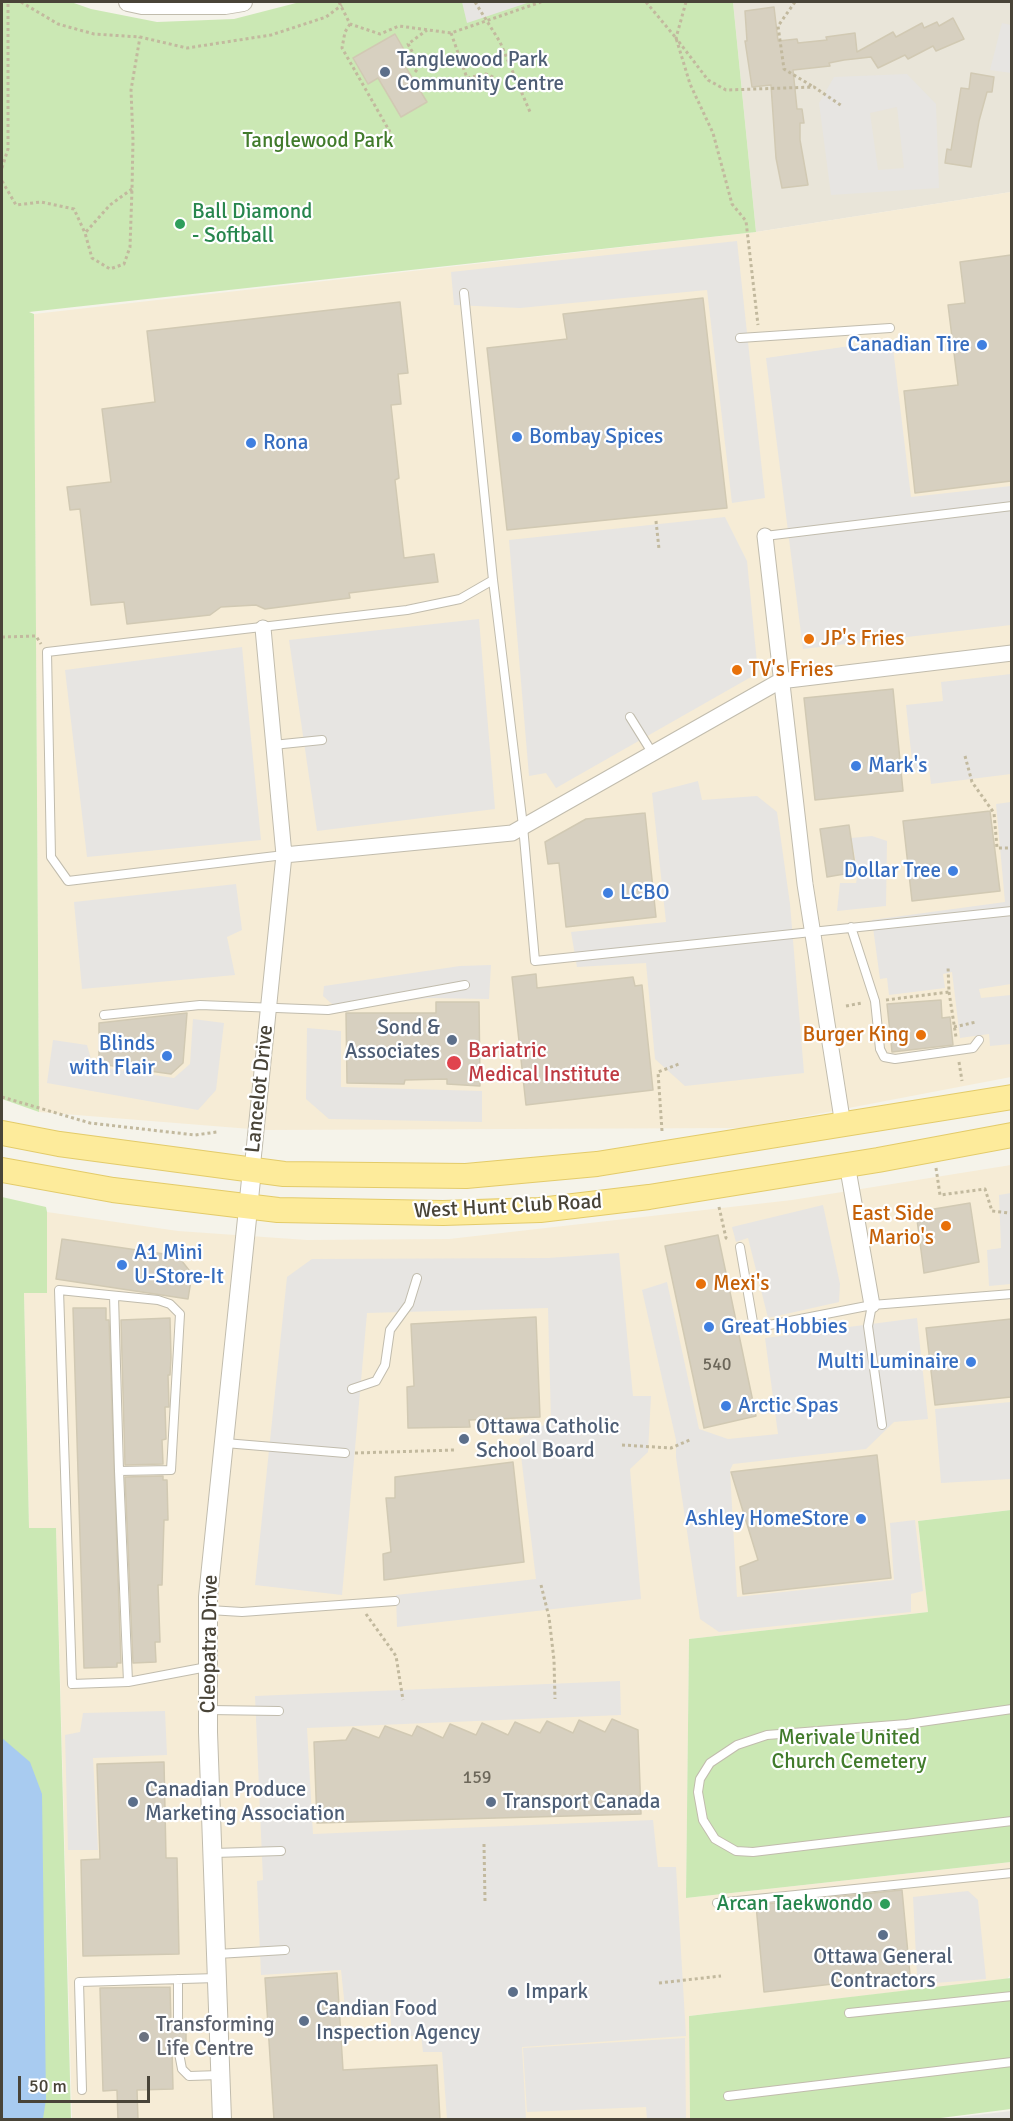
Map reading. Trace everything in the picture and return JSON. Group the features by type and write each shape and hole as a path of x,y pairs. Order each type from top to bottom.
{"main road":[{"name":"West Hunt Club Road","path":"2,1133 70,1145 252,1170 344,1176 516,1173 597,1164 1011,1097"},
{"path":"843,1125 847,1164"},
{"name":"West Hunt Club Road","path":"2,1170 113,1190 278,1210 374,1212 540,1210 649,1197 1011,1135"}],"street":[{"path":"128,2 142,5 225,5 243,2"},
{"path":"765,536 780,681 812,931 843,1125"},
{"name":"Lancelot Drive","path":"252,1170 284,855 263,628"},
{"path":"284,855 512,833 780,681 1011,653"},
{"path":"847,1164 872,1305"},
{"name":"Cleopatra Drive","path":"222,2120 212,1853 207,1609 252,1170"}],"lane":[{"path":"464,293 493,580 523,826 535,961 1011,911"},
{"path":"740,338 890,328"},
{"path":"765,536 1011,506"},
{"path":"284,855 68,881 51,857 47,652 407,610 460,599 493,580"},
{"path":"630,717 653,754"},
{"path":"273,745 322,740"},
{"path":"851,927 875,1001 880,1049 885,1057 895,1059 973,1048 979,1040"},
{"path":"104,1015 200,1005 328,1010 465,985"},
{"path":"740,1247 754,1328 872,1305 1011,1294"},
{"path":"352,1389 376,1382 385,1365 390,1330 409,1304 417,1278"},
{"path":"119,1471 171,1470 180,1314 170,1304 158,1300 59,1290 72,1684 128,1682 207,1667"},
{"path":"114,1296 128,1682"},
{"path":"872,1305 868,1326 882,1425"},
{"path":"225,1443 345,1453"},
{"path":"207,1609 242,1612 395,1600"},
{"path":"1011,1709 907,1724 768,1735 737,1745 710,1762 700,1779 698,1792 703,1820 715,1839 736,1851 753,1852 1011,1821"},
{"path":"208,1710 279,1711"},
{"path":"212,1853 281,1851"},
{"path":"717,1903 1011,1873"},
{"path":"216,1954 285,1950"},
{"path":"82,2090 79,1982 217,1978"},
{"path":"178,1979 178,2026"},
{"path":"849,2013 1011,1996"},
{"path":"178,2048 182,2069 189,2076 220,2075"},
{"path":"728,2096 1011,2062"}],"path":[{"path":"2,168 8,149 8,2"},
{"path":"21,2 58,24 93,34 140,37 187,48 271,35 326,17 340,3 350,24 380,34 399,26 451,33 541,2"},
{"path":"475,2 504,50 530,112"},
{"path":"646,2 698,64 708,80 726,90 814,87"},
{"path":"686,2 676,38 690,84 713,133 732,204 746,221 758,337"},
{"path":"795,2 778,26 784,69 842,106"},
{"path":"350,24 345,32 342,48 390,132"},
{"path":"415,72 420,66 408,44 427,30"},
{"path":"451,33 467,78 486,74 495,78"},
{"path":"2,181 16,205 41,202 74,209 85,233 92,258 110,269 124,264 130,247 132,189 130,90 140,37"},
{"path":"85,233 110,205 132,189"},
{"path":"656,521 659,549"},
{"path":"2,637 36,636 47,652"},
{"path":"965,756 972,782 994,813 997,848 1011,848"},
{"path":"846,1006 949,992 948,966"},
{"path":"954,1027 976,1022"},
{"path":"662,1131 658,1072 679,1064"},
{"path":"2,1097 90,1123 195,1135 217,1132"},
{"path":"936,1166 940,1195 986,1190 992,1211 1009,1214"},
{"path":"717,1200 726,1238 740,1247"},
{"path":"622,1445 671,1448 692,1439"},
{"path":"345,1453 455,1450"},
{"path":"541,1585 549,1617 555,1699"},
{"path":"364,1604 367,1617 396,1656 403,1700"},
{"path":"484,1844 485,1901"},
{"path":"659,1983 721,1976"}],"shaded area":[{"path":"462,2 530,2 467,23"},
{"path":"733,2 1011,2 1011,192 756,232"},
{"path":"1002,23 1011,25 1011,73 990,70"},
{"path":"907,74 936,104 939,188 831,195 819,103 834,77","holes":["897,107 904,168 878,170 870,113"]},
{"path":"1011,192 1011,1077 744,1128 263,1130 39,1112 34,314 756,232"},
{"path":"737,241 765,498 732,503 707,290 520,308 454,305 451,272"},
{"path":"892,340 911,497 1011,486 1011,625 803,649 766,358"},
{"path":"725,517 747,561 758,673 556,788 546,773 529,776 509,540"},
{"path":"479,619 495,809 317,831 289,640"},
{"path":"242,647 261,840 87,857 65,670"},
{"path":"1011,674 1011,774 931,784 929,768 913,770 906,705 943,701 941,682"},
{"path":"698,781 702,800 757,796 777,812 790,904 804,1073 685,1086 655,1059 646,963 577,967 571,932 666,922 652,793"},
{"path":"1011,802 1011,984 979,989 981,998 1011,995 1011,1044 990,1046 989,1034 960,1038 952,972 943,974 945,988 889,995 887,978 880,979 872,920 1005,902 996,804"},
{"path":"872,836 887,841 886,906 837,911 840,883 856,883 858,872 851,838"},
{"path":"236,884 242,930 227,937 235,975 82,989 74,902"},
{"path":"491,965 489,999 427,998 340,1011 323,996 324,986 460,966"},
{"path":"193,1019 224,1023 216,1090 198,1110 47,1083 53,1040 87,1045 93,1066 174,1078 190,1064"},
{"path":"307,1028 341,1031 341,1087 482,1091 482,1122 329,1119 306,1099"},
{"path":"1011,1165 1011,1510 918,1521 928,1612 689,1639 686,1898 1011,1862 1011,1974 1007,1979 689,2016 690,2119 72,2119 56,1528 29,1528 24,1293 47,1293 47,1212 178,1231 307,1240 449,1239 792,1200"},
{"path":"1011,1193 1011,1284 989,1286 987,1250 1001,1248 999,1195"},
{"path":"823,1205 840,1284 839,1302 768,1318 748,1238 736,1242 732,1227"},
{"path":"619,1253 633,1396 651,1396 648,1452 630,1469 641,1599 397,1627 396,1595 536,1579 519,1439 551,1421 548,1308 367,1313 342,1595 255,1585 287,1277 312,1259 548,1258"},
{"path":"667,1282 699,1429 728,1439 778,1434 765,1338 917,1318 928,1419 894,1422 866,1449 733,1464 730,1470 737,1597 894,1580 890,1523 915,1520 923,1591 911,1594 911,1612 719,1632 700,1619 676,1457 676,1440 642,1290"},
{"path":"1011,1402 1011,1479 941,1483 935,1409"},
{"name":"Impark","path":"620,1681 621,1715 307,1728 313,1834 653,1820 658,1867 676,1867 686,2036 522,2047 526,2119 447,2119 442,2052 423,2052 421,2035 392,2038 390,2008 345,2008 341,1970 261,1975 257,1881 263,1880 255,1696"},
{"path":"165,1711 167,1755 93,1758 98,1850 68,1850 65,1735 80,1732 83,1713"},
{"path":"968,1891 978,1900 986,1979 935,1983 917,1976 913,1897"},
{"path":"685,2038 686,2119 647,2119 646,2107 527,2112 523,2048"},
{"path":"1011,2111 1011,2119 941,2119"}],"green space":[{"name":"Tanglewood Park","path":"2,2 71,2 91,9 157,22 234,19 300,2 733,2 756,232 29,312 34,314 39,1112 2,1099"},
{"path":"2,1197 46,1207 47,1212 47,1293 24,1293 29,1528 56,1528 71,2119 2,2120"},
{"name":"Merivale United Church Cemetery","path":"1011,1510 1011,1862 686,1898 689,1639 928,1612 918,1521"},
{"path":"1011,1978 1011,2109 925,2120 690,2119 689,2016"}],"water":[{"path":"2,1738 30,1762 42,1794 46,2099 43,2119 2,2119"}],"building":[{"path":"774,7 778,41 797,39 798,43 827,40 826,37 855,33 857,52 893,32 896,37 922,23 924,28 937,22 939,26 953,18 964,39 936,51 933,46 908,59 905,55 878,68 871,57 829,63 830,66 793,70 797,109 802,109 804,123 800,123 800,140 808,185 782,188 776,158 771,85 752,87 745,41 747,41 745,11"},
{"name":"Tanglewood Park Community Centre","path":"395,34 410,60 405,66 427,102 401,117 378,78 368,84 353,58"},
{"path":"971,73 994,77 992,92 987,92 979,121 971,167 945,163 947,149 951,150 961,88 969,89"},
{"name":"Canadian Tire","path":"1011,255 1011,481 915,493 904,391 958,385 948,305 965,303 960,262"},
{"path":"703,298 727,508 507,530 487,348 567,339 563,314"},
{"name":"Rona","path":"400,302 408,373 398,374 401,404 391,405 399,478 395,480 404,558 434,554 438,582 349,593 350,598 265,609 256,605 221,607 210,615 127,624 124,602 91,605 80,509 70,510 67,487 111,482 102,409 155,402 147,331"},
{"name":"Mark's","path":"893,689 903,791 815,800 804,698"},
{"name":"Dollar Tree","path":"990,811 1000,891 912,901 903,821"},
{"name":"LCBO","path":"645,813 656,917 566,927 559,863 548,864 545,842 586,819"},
{"path":"849,825 856,872 827,877 820,829"},
{"path":"536,974 537,988 633,977 635,986 642,985 653,1090 526,1105 512,977"},
{"name":"Burger King","path":"941,1000 942,1018 950,1017 953,1045 892,1052 887,1004"},
{"path":"436,1002 479,1002 480,1086 447,1084 447,1079 405,1080 404,1084 347,1083 346,1013 436,1013"},
{"path":"187,1013 183,1063 171,1074 99,1064 99,1023"},
{"name":"East Side Mario's","path":"970,1203 979,1262 924,1273 916,1212"},
{"path":"718,1235 756,1416 704,1428 665,1246"},
{"name":"A1 Mini U-Store-It","path":"62,1239 178,1256 192,1274 188,1299 56,1279"},
{"path":"73,1308 106,1308 106,1320 109,1320 121,1663 117,1663 117,1667 84,1668"},
{"path":"536,1317 540,1417 469,1420 470,1427 408,1428 407,1387 414,1386 411,1324"},
{"path":"170,1318 169,1407 165,1407 166,1439 162,1440 163,1464 125,1465 121,1320"},
{"name":"Multi Luminaire","path":"1011,1319 1011,1397 935,1405 926,1328"},
{"path":"877,1455 891,1578 743,1594 740,1567 758,1560 731,1472"},
{"path":"513,1462 524,1562 384,1580 383,1554 391,1552 386,1498 395,1498 395,1477"},
{"path":"163,1476 163,1480 167,1480 168,1520 164,1520 162,1585 158,1585 160,1642 155,1642 156,1662 133,1663 125,1477"},
{"path":"612,1719 638,1730 641,1814 317,1823 314,1742 346,1740 353,1728 379,1738 385,1726 412,1736 417,1726 443,1738 450,1724 476,1735 482,1723 508,1735 515,1722 540,1733 547,1721 573,1733 579,1720 605,1732"},
{"path":"164,1762 166,1858 177,1858 179,1954 83,1956 81,1860 100,1859 97,1764"},
{"path":"902,1890 910,1975 764,1992 756,1905"},
{"name":"Candian Food Inspection Agency","path":"337,1973 343,2070 437,2065 440,2120 274,2120 265,1978"},
{"name":"Transforming Life Centre","path":"170,1987 171,2026 177,2032 186,2026 186,2048 177,2042 172,2049 173,2089 137,2090 138,2120 118,2120 117,2090 103,2091 100,1988"}],"place":[{"name":"Tanglewood Park Community Centre","path":"385,72"},
{"name":"Ball Diamond - Softball","path":"180,224"},
{"name":"Canadian Tire","path":"982,345"},
{"name":"Bombay Spices","path":"517,437"},
{"name":"Rona","path":"251,443"},
{"name":"JP's Fries","path":"809,639"},
{"name":"TV's Fries","path":"737,670"},
{"name":"Mark's","path":"856,766"},
{"name":"Dollar Tree","path":"953,871"},
{"name":"LCBO","path":"608,893"},
{"name":"Burger King","path":"921,1035"},
{"name":"Sond & Associates","path":"452,1040"},
{"name":"Blinds with Flair","path":"167,1056"},
{"name":"Bariatric Medical Institute","path":"454,1063"},
{"name":"East Side Mario's","path":"946,1226"},
{"name":"A1 Mini U-Store-It","path":"122,1265"},
{"name":"Mexi's","path":"701,1284"},
{"name":"Great Hobbies","path":"709,1327"},
{"name":"Multi Luminaire","path":"971,1362"},
{"name":"Arctic Spas","path":"726,1406"},
{"name":"Ottawa Catholic School Board","path":"464,1439"},
{"name":"Ashley HomeStore","path":"861,1519"},
{"name":"Canadian Produce Marketing Association","path":"133,1802"},
{"name":"Transport Canada","path":"491,1802"},
{"name":"Arcan Taekwondo","path":"885,1904"},
{"name":"Ottawa General Contractors","path":"883,1935"},
{"name":"Impark","path":"513,1992"},
{"name":"Candian Food Inspection Agency","path":"304,2021"},
{"name":"Transforming Life Centre","path":"144,2037"}]}
